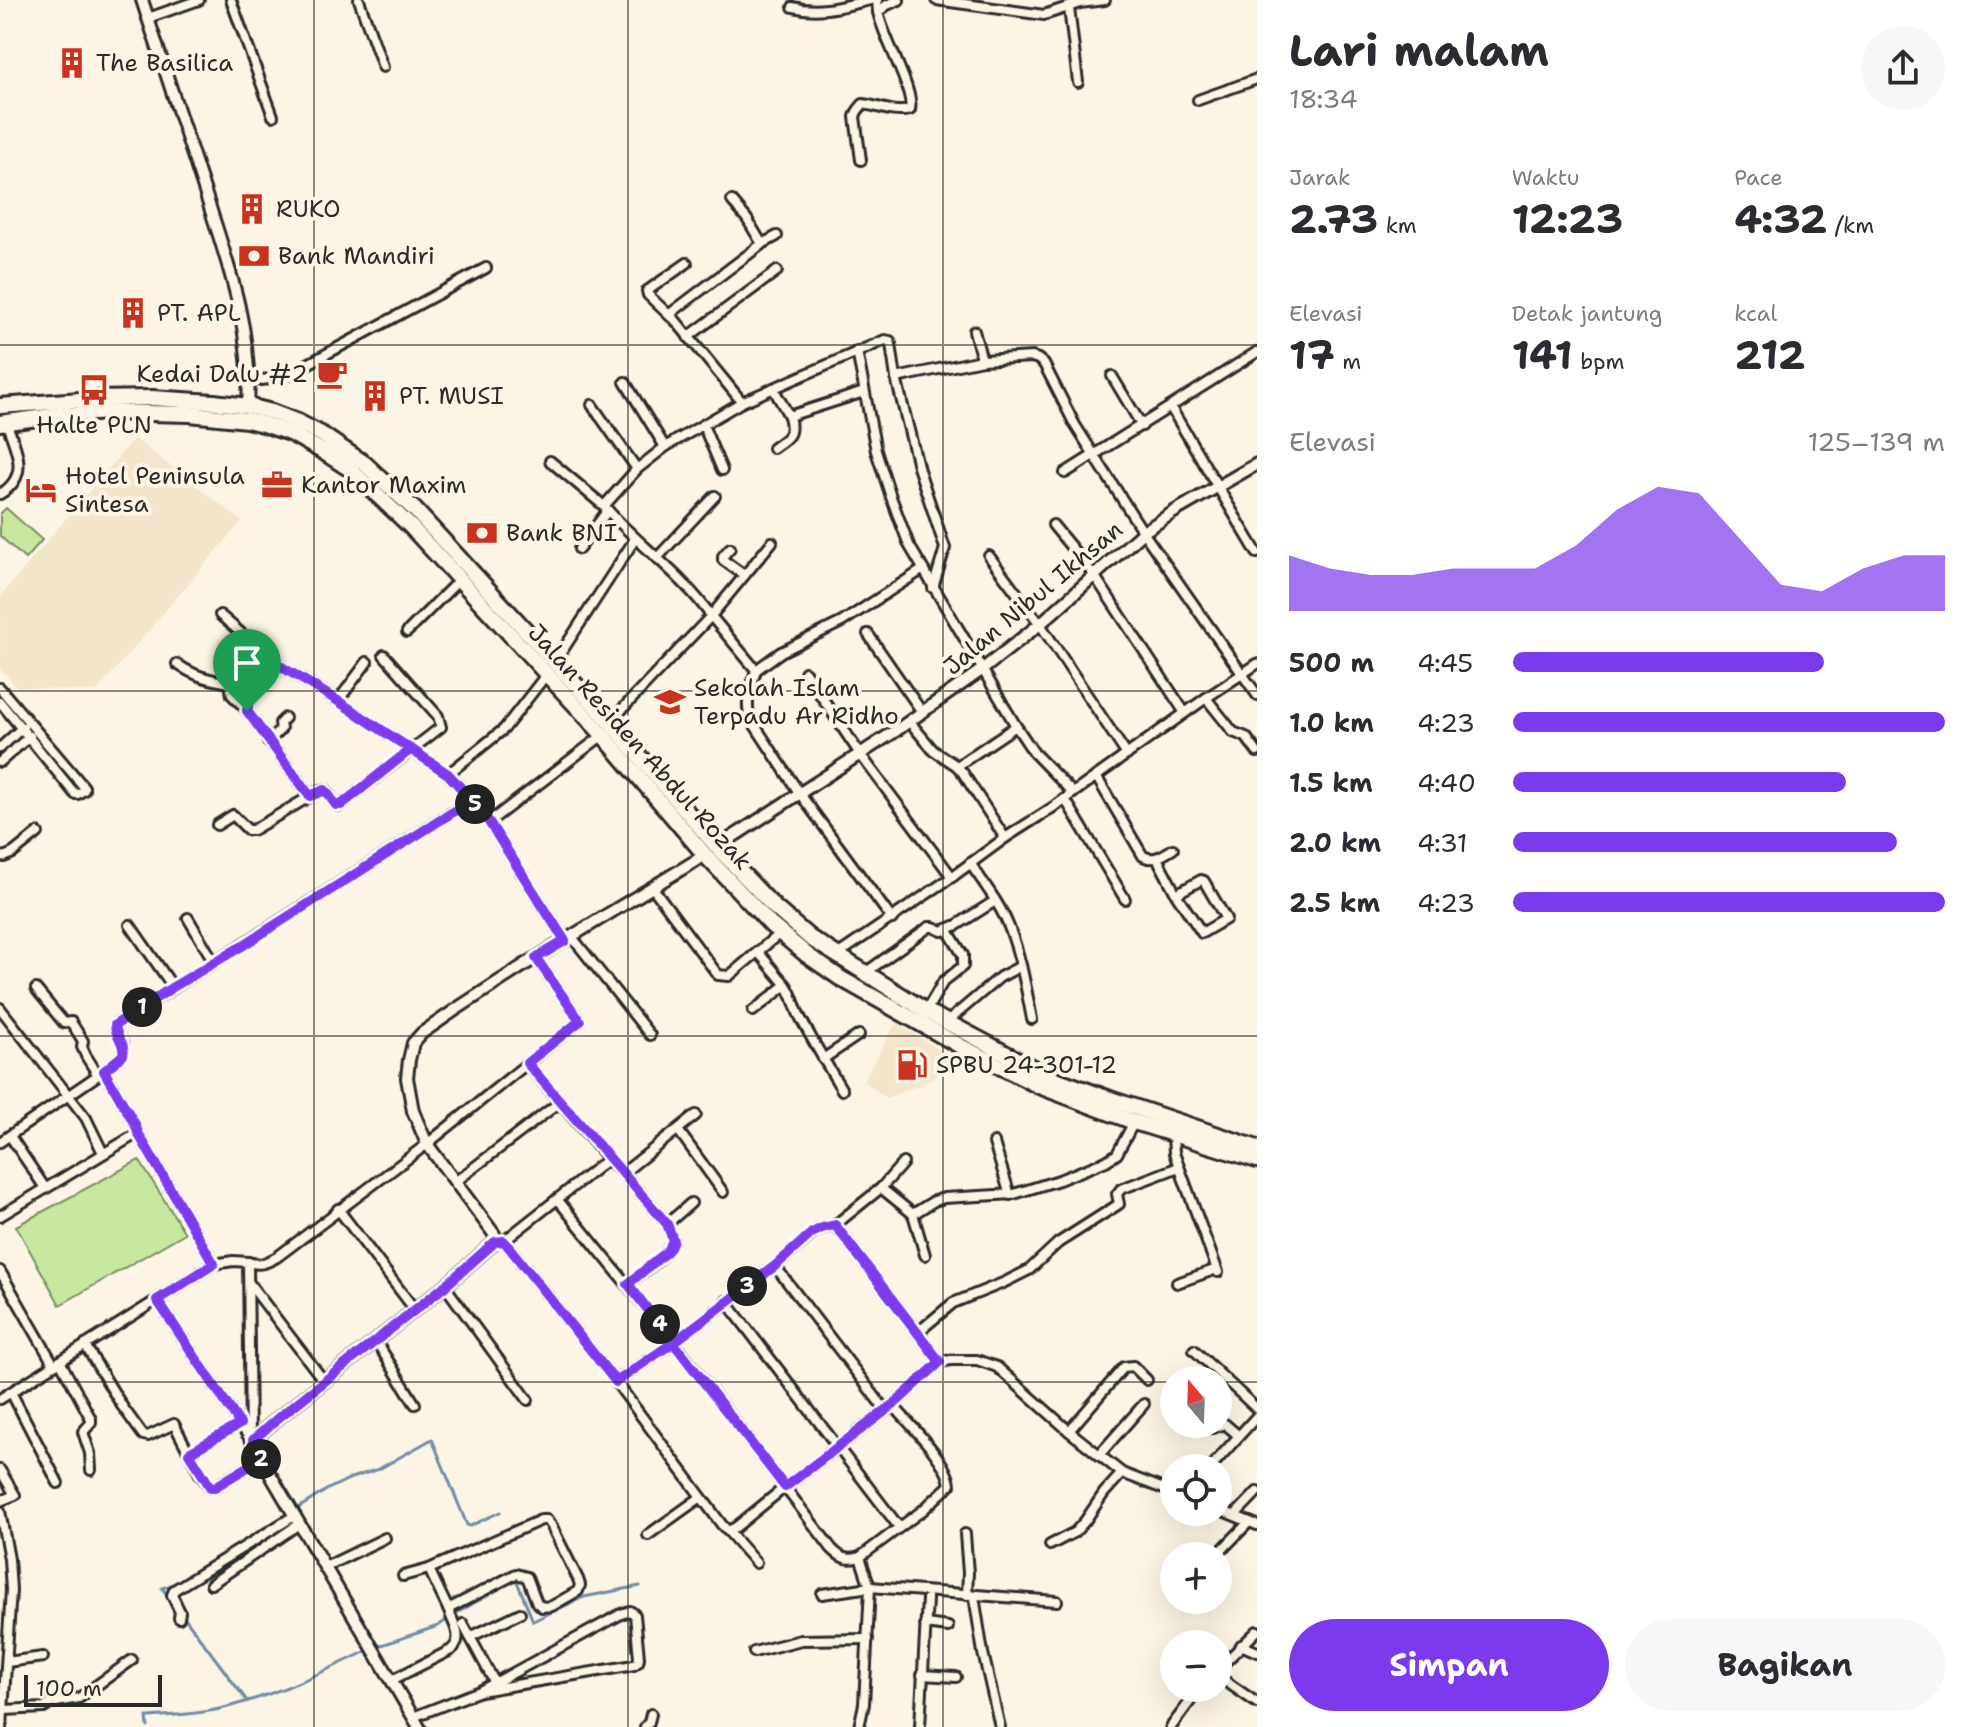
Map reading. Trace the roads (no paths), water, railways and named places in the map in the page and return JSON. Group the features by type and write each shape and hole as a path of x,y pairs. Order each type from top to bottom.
{"highway":[{"name":"Jalan Residen Abdul Rozak","path":"0,406 152,398 247,413 322,451 351,470 411,527 459,580 607,728 780,933 840,978 962,1047 1039,1086 1134,1122 1257,1160"},
{"name":"Jalan Residen Abdul Rozak","path":"3,422 108,412 272,412 298,422 364,463 415,510 550,669"},
{"name":"Jalan Residen Abdul Rozak","path":"711,851 790,922 926,1011 1071,1086 1257,1148"}],"street":[{"path":"142,0 243,318 250,381 247,413"},
{"path":"148,18 199,0"},
{"path":"231,0 273,116"},
{"path":"359,0 383,67"},
{"path":"793,7 819,10 870,0"},
{"path":"861,160 855,117 863,104 903,112 912,106 888,45 877,0"},
{"path":"878,12 899,0"},
{"path":"936,0 1044,15 1080,3 1105,0"},
{"path":"1069,8 1078,82"},
{"path":"1198,100 1257,79"},
{"path":"732,201 762,244"},
{"path":"671,317 671,313 777,236"},
{"path":"687,263 647,290 648,295 671,317 742,402"},
{"path":"250,381 291,373 486,268"},
{"path":"688,337 777,271"},
{"path":"974,331 982,360"},
{"path":"579,549 637,469 665,447 742,402 885,340 890,341 919,470 945,548 933,588"},
{"path":"857,351 876,451 909,545 1016,726 1069,796 1125,899"},
{"path":"1065,473 1257,352"},
{"path":"896,378 982,360 1032,357 1044,364 1075,425 1143,532 1257,695"},
{"path":"1112,376 1142,426"},
{"path":"625,382 665,447"},
{"path":"773,388 789,416 792,429 773,448"},
{"path":"789,416 864,392"},
{"path":"592,405 637,469"},
{"path":"1171,408 1257,553"},
{"path":"0,494 18,478 19,469 14,444 3,422"},
{"path":"703,425 722,470"},
{"path":"550,461 606,508 700,599 756,670"},
{"name":"Jalan Nibul Ikhsan","path":"427,1144 413,1111 407,1078 413,1043 422,1033 536,958 800,794 909,721 1040,624 1143,532 1257,464"},
{"path":"657,558 715,496"},
{"path":"1053,525 1094,575 1185,713"},
{"path":"448,774 504,729 550,669 635,539"},
{"path":"489,822 607,728 711,616 772,542"},
{"path":"730,548 723,560 744,575"},
{"path":"989,556 1040,624 1127,755"},
{"path":"892,919 800,794 747,710 756,670 781,652 842,622 922,570"},
{"path":"407,632 459,580"},
{"path":"220,615 277,664 448,774 489,822 568,939 650,1035"},
{"path":"868,634 922,712"},
{"path":"217,825 233,815 248,830 253,830 325,790 336,805 341,805 441,727 438,716 384,655"},
{"path":"338,701 367,662"},
{"path":"177,664 205,679 229,682 232,695 246,709 310,796"},
{"path":"246,709 277,664"},
{"path":"837,955 1257,665"},
{"path":"805,672 860,754 952,877"},
{"path":"0,688 84,790 75,794 0,702"},
{"path":"1206,698 1233,732 1246,737 1257,752"},
{"path":"268,742 281,729 280,723 285,718"},
{"path":"0,748 30,721"},
{"path":"909,721 933,750 957,766 1005,838"},
{"path":"957,766 1016,726"},
{"path":"0,762 36,730"},
{"path":"1096,776 1138,850 1148,859 1157,858 1173,849"},
{"path":"0,1142 123,1055 123,1044 115,1029 116,1024 472,800"},
{"path":"0,856 13,853 38,833"},
{"path":"1157,858 1176,894 1202,933 1226,919 1204,881 1196,882 1176,894"},
{"path":"970,863 1009,927 1032,1019"},
{"path":"653,888 718,975 729,976 780,933"},
{"path":"865,973 929,927 939,931 947,929 995,901"},
{"path":"188,918 214,962"},
{"path":"130,925 173,987"},
{"path":"926,1011 943,982 963,966 963,955 947,929"},
{"path":"758,952 793,994 797,1010 842,1090"},
{"path":"0,1399 214,1264 233,1261 265,1264 277,1257 427,1144 580,1021 536,958"},
{"path":"947,1022 1000,977 1021,966"},
{"path":"753,1011 786,985"},
{"path":"36,989 64,1023 71,1022 83,1041 86,1056 136,1126 214,1264"},
{"path":"0,1010 86,1118 103,1153"},
{"path":"823,1059 859,1035"},
{"path":"527,1063 667,1224 673,1240 669,1249 628,1284"},
{"path":"455,1182 560,1102"},
{"path":"623,1173 696,1115"},
{"path":"913,1214 944,1198 1010,1195 1106,1161 1117,1154 1134,1122"},
{"path":"678,1130 723,1192"},
{"path":"0,1216 138,1133"},
{"path":"1173,1135 1174,1153 1218,1270 1177,1283"},
{"path":"10,1136 45,1188"},
{"path":"994,1143 1010,1195"},
{"path":"427,1144 499,1242 616,1382 701,1497 756,1563"},
{"path":"252,1441 499,1242 608,1159"},
{"path":"616,1382 775,1266 817,1230 835,1225 881,1188 903,1163"},
{"path":"917,1333 953,1303 1003,1283 1036,1265 1058,1243 1119,1204 1117,1194 1121,1189 1179,1167"},
{"path":"881,1188 913,1214 925,1255"},
{"path":"557,1199 674,1342 838,1555 848,1560 860,1557 932,1502 950,1485 949,1474 937,1456 889,1408 775,1266"},
{"path":"667,1224 691,1203"},
{"path":"338,1209 415,1310"},
{"path":"835,1225 940,1362"},
{"path":"248,1262 252,1441"},
{"path":"0,1271 91,1419 83,1432 90,1453 91,1470"},
{"path":"248,1281 324,1381"},
{"path":"445,1286 528,1400"},
{"path":"157,1300 252,1441 416,1722 480,1691 621,1614 628,1611 635,1615 639,1660 634,1665 480,1691"},
{"path":"726,1301 899,1527"},
{"path":"376,1341 415,1404"},
{"path":"85,1345 143,1435 148,1436 174,1424 204,1479 213,1488 261,1459"},
{"path":"1194,1350 1257,1409"},
{"path":"728,1531 889,1408 940,1362 964,1359 997,1367 1122,1473 1160,1488"},
{"path":"1069,1431 1124,1367 1133,1366 1147,1380"},
{"path":"11,1392 58,1483"},
{"path":"1099,1455 1144,1404"},
{"path":"1223,1454 1257,1416"},
{"path":"189,1453 240,1424"},
{"path":"1232,1430 1239,1436"},
{"path":"0,1470 15,1495 0,1501"},
{"path":"1050,1545 1075,1532 1122,1473"},
{"path":"1235,1515 1257,1492"},
{"path":"648,1535 701,1497"},
{"path":"0,1511 9,1559 11,1597 2,1727"},
{"path":"1232,1514 1253,1524 1232,1542"},
{"path":"211,1584 294,1515"},
{"path":"179,1618 180,1611 172,1595 174,1590 294,1515"},
{"path":"403,1576 429,1569 545,1520 551,1525 580,1585 572,1595 552,1606 542,1607 537,1603 527,1577 516,1574 449,1611"},
{"path":"965,1534 971,1595 1000,1727"},
{"path":"325,1567 385,1538"},
{"path":"859,1727 864,1704 870,1587 860,1557"},
{"path":"429,1569 449,1611 470,1637 495,1683"},
{"path":"822,1594 870,1587 1057,1601"},
{"path":"0,1597 11,1597"},
{"path":"920,1727 927,1599"},
{"path":"470,1637 520,1613"},
{"path":"392,1680 455,1647 459,1639 458,1624"},
{"path":"925,1624 948,1627"},
{"path":"1232,1654 1257,1631"},
{"path":"754,1652 801,1640 868,1639"},
{"path":"1241,1645 1257,1652"},
{"path":"7,1662 43,1657"},
{"path":"4,1710 44,1708 51,1703 84,1696 132,1660"},
{"path":"922,1675 956,1677"},
{"path":"1232,1686 1257,1703"},
{"path":"1171,1727 1190,1702"},
{"path":"645,1727 651,1714"}],"waterway":[{"path":"247,1541 328,1489 379,1469 432,1439 467,1525 500,1512"},
{"path":"376,1647 438,1626 516,1579 533,1621 584,1597 640,1586"},
{"path":"169,1597 162,1588 179,1583"},
{"path":"185,1618 247,1701"},
{"path":"148,1727 147,1717 208,1711 246,1702 300,1682 369,1650"}],"place":[{"name":"The Basilica","path":"72,63"},
{"name":"RUKO","path":"252,209"},
{"name":"Bank Mandiri","path":"254,256"},
{"name":"PT. APL","path":"133,313"},
{"name":"Kedai Dalu #2","path":"332,374"},
{"name":"Halte PLN","path":"94,390"},
{"name":"PT. MUSI","path":"375,396"},
{"name":"Kantor Maxim","path":"277,485"},
{"name":"Hotel Peninsula Sintesa","path":"41,490"},
{"name":"Bank BNI","path":"482,533"},
{"name":"Sekolah Islam Terpadu Ar Ridho","path":"670,702"},
{"name":"SPBU 24-301-12","path":"912,1065"}]}
